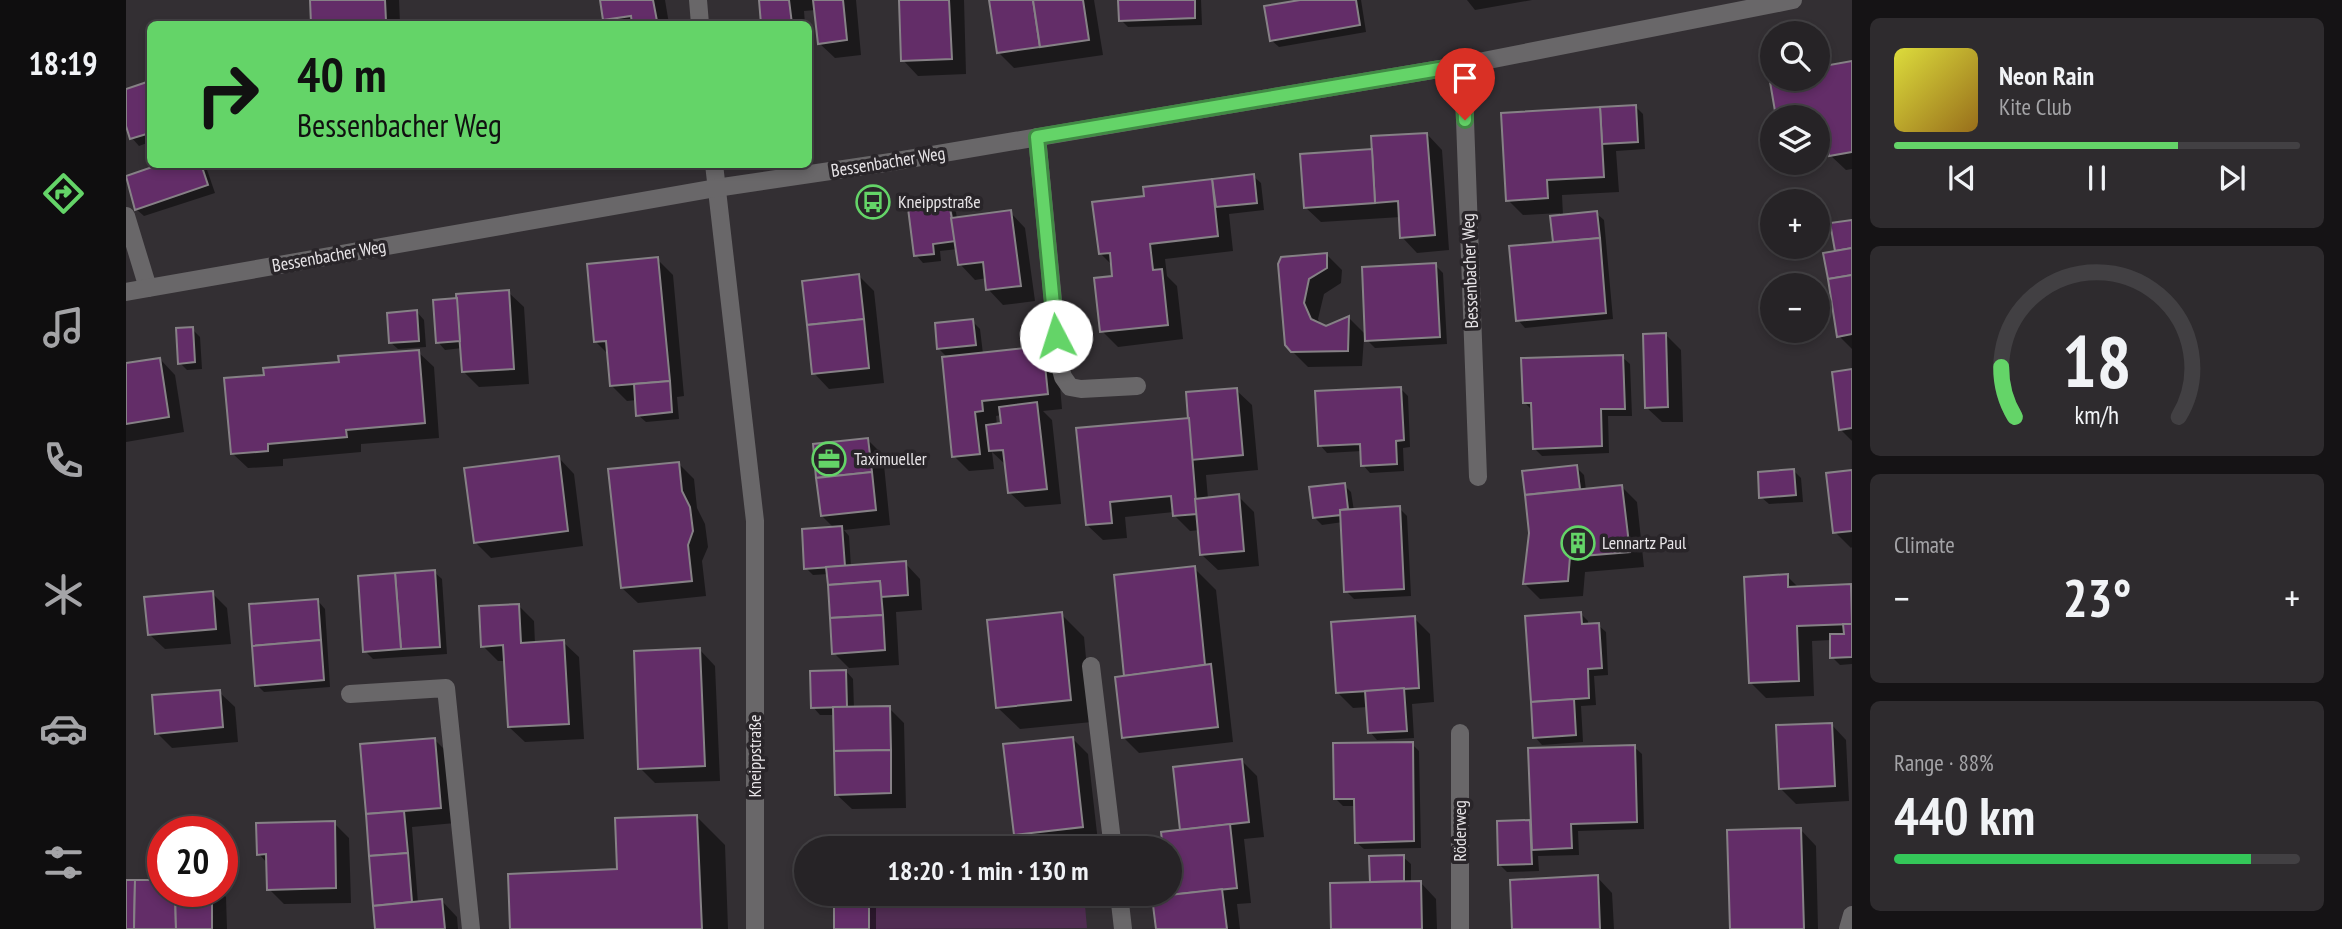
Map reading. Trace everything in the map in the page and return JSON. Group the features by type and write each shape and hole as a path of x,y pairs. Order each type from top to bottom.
{"street":[{"path":"698,0 700,21"},
{"name":"Bessenbacher Weg","path":"126,292 716,188 891,162 1463,65 1793,0"},
{"name":"Bessenbacher Weg","path":"1463,65 1478,477"},
{"path":"1037,137 1059,362 1063,377 1070,387 1081,389 1137,386"},
{"name":"Kneippstraße","path":"714,168 754,521 755,929"},
{"path":"126,216 148,288"},
{"path":"1090,666 1111,836"},
{"path":"350,694 446,688 471,929"},
{"name":"Röderweg","path":"1460,733 1460,929"},
{"path":"1120,906 1123,929"},
{"path":"1848,929 1852,915"}],"shaded area":[{"path":"869,906 1085,906 1087,928 869,929"}],"building":[{"path":"310,0 385,0 386,21 311,21"},
{"path":"600,0 653,0 657,21 632,21 631,16 603,20"},
{"path":"759,0 789,0 792,21 761,21"},
{"path":"813,0 843,0 847,40 818,44"},
{"path":"899,0 949,0 952,59 901,61"},
{"path":"989,0 1033,0 1040,47 997,53"},
{"path":"1033,0 1083,0 1089,40 1040,47"},
{"path":"1118,0 1195,0 1195,18 1119,21"},
{"path":"1300,0 1356,0 1360,25 1270,41 1264,6"},
{"path":"1852,61 1852,152 1830,156 1830,105 1774,105 1772,91 1830,91 1830,65"},
{"path":"147,82 147,134 130,139 126,126 126,89"},
{"path":"1636,105 1638,142 1602,144 1600,107"},
{"path":"1600,107 1604,177 1547,180 1548,198 1506,201 1501,113"},
{"path":"1427,133 1435,235 1400,238 1398,201 1375,203 1371,136"},
{"path":"1372,149 1375,203 1304,208 1300,154"},
{"path":"149,168 202,168 208,185 135,210 126,176"},
{"path":"1254,174 1257,203 1216,207 1212,179"},
{"path":"1212,179 1218,236 1150,244 1153,270 1162,269 1168,325 1100,332 1094,278 1112,276 1110,253 1099,254 1092,202 1144,196 1143,187"},
{"path":"949,203 956,241 933,244 934,254 914,256 908,208"},
{"path":"1011,210 1021,286 986,290 983,262 958,265 951,218"},
{"path":"1597,211 1600,238 1553,242 1550,216"},
{"path":"1852,220 1852,248 1835,251 1830,223"},
{"path":"1600,238 1606,313 1516,321 1509,246"},
{"path":"1852,248 1852,275 1830,279 1824,259 1830,259 1830,252"},
{"path":"1327,253 1327,268 1309,279 1304,303 1311,319 1326,326 1349,316 1348,351 1291,352 1285,345 1278,264 1281,257"},
{"path":"658,257 670,381 610,386 606,341 594,342 587,264"},
{"path":"1436,263 1440,337 1365,341 1362,267"},
{"path":"859,274 864,319 807,325 802,281"},
{"path":"1852,275 1852,334 1837,337 1830,279"},
{"path":"509,290 514,369 462,372 456,294"},
{"path":"457,298 460,341 436,343 433,300"},
{"path":"417,310 419,341 389,343 387,313"},
{"path":"864,319 869,368 812,374 807,325"},
{"path":"973,319 976,345 937,349 935,323"},
{"path":"193,327 195,362 178,364 176,328"},
{"path":"1666,333 1668,407 1645,408 1643,334"},
{"path":"1043,346 1048,394 982,401 983,411 975,412 980,454 952,457 942,357"},
{"path":"419,350 425,423 346,430 347,437 268,444 268,451 231,454 224,378 264,375 263,368 339,362 338,356"},
{"path":"1623,355 1625,409 1601,409 1602,446 1533,449 1531,403 1523,403 1521,358"},
{"path":"160,358 169,417 126,424 126,363"},
{"path":"1852,369 1852,428 1839,430 1832,372"},
{"path":"670,381 672,412 636,416 634,384"},
{"path":"1401,387 1404,440 1396,441 1397,464 1361,466 1360,444 1318,446 1315,391"},
{"path":"1237,388 1243,455 1191,460 1186,392"},
{"path":"1037,402 1047,489 1008,493 1003,450 989,451 986,425 1001,423 999,407"},
{"path":"1189,418 1197,514 1173,516 1171,496 1110,502 1112,523 1086,525 1076,428"},
{"path":"868,438 872,472 816,478 813,444"},
{"path":"559,456 568,531 474,543 464,468"},
{"path":"679,462 682,491 690,507 693,531 688,545 692,581 621,588 608,469"},
{"path":"1577,465 1580,489 1525,495 1522,471"},
{"path":"1794,469 1796,495 1759,498 1758,472"},
{"path":"1852,470 1852,531 1833,533 1826,473"},
{"path":"872,472 876,510 821,516 816,478"},
{"path":"1345,483 1348,509 1340,510 1341,515 1313,518 1309,487"},
{"name":"Lennartz Paul","path":"1622,485 1630,552 1570,557 1568,581 1523,584 1529,533 1525,495"},
{"path":"1239,494 1244,551 1200,555 1195,499"},
{"path":"1400,506 1404,589 1344,592 1340,510"},
{"path":"842,526 845,566 804,569 802,529"},
{"path":"906,561 908,595 881,597 880,581 828,585 826,567"},
{"path":"1195,566 1205,665 1124,676 1114,575"},
{"path":"435,570 440,647 401,649 395,573"},
{"path":"395,573 401,649 363,652 358,576"},
{"path":"1788,574 1788,587 1851,584 1852,624 1797,626 1799,681 1749,683 1744,577"},
{"path":"880,581 883,615 830,618 828,585"},
{"path":"213,591 216,629 148,635 144,597"},
{"path":"318,599 321,640 252,646 249,604"},
{"path":"519,604 521,643 564,640 569,724 508,727 503,645 481,647 479,606"},
{"path":"1062,612 1071,700 996,708 987,620"},
{"path":"1581,612 1582,624 1599,623 1602,668 1588,669 1589,698 1531,702 1525,616"},
{"path":"883,615 885,650 832,654 830,618"},
{"path":"1415,616 1419,688 1336,693 1331,622"},
{"path":"1843,624 1852,624 1852,657 1830,658 1830,634 1844,634"},
{"path":"321,640 324,680 255,686 252,646"},
{"path":"700,648 705,766 638,769 634,651"},
{"path":"1211,664 1218,727 1122,738 1115,677"},
{"path":"846,670 847,707 811,708 810,671"},
{"path":"1404,688 1407,731 1368,733 1365,691"},
{"path":"220,690 223,727 155,734 152,695"},
{"path":"1574,699 1576,735 1533,738 1531,702"},
{"path":"890,706 891,750 834,751 833,707"},
{"path":"1832,723 1835,786 1779,789 1776,725"},
{"path":"1073,737 1083,827 1014,835 1003,744"},
{"path":"435,738 441,808 366,814 360,744"},
{"path":"1413,742 1414,841 1355,843 1354,799 1334,799 1333,743"},
{"path":"1635,745 1637,822 1571,824 1572,848 1532,850 1528,748"},
{"path":"891,750 891,793 835,795 834,751"},
{"path":"1242,759 1249,822 1180,830 1173,767"},
{"path":"404,811 408,853 369,856 366,814"},
{"path":"697,815 702,929 510,929 508,874 617,869 615,818"},
{"path":"1530,820 1532,864 1498,865 1497,821"},
{"path":"335,821 336,888 267,890 266,854 257,855 256,823"},
{"path":"1230,824 1237,888 1182,894 1182,836 1161,836 1161,832"},
{"path":"1801,828 1804,929 1730,929 1727,830"},
{"path":"408,853 412,902 373,906 369,856"},
{"path":"1404,855 1404,881 1370,882 1369,856"},
{"path":"1598,875 1600,929 1512,929 1510,880"},
{"path":"126,880 135,880 134,929 126,929"},
{"path":"135,880 147,880 147,907 175,907 176,929 134,929"},
{"path":"1421,881 1422,929 1331,929 1330,883"},
{"path":"1222,889 1227,929 1156,929 1153,906 1182,906 1182,894"},
{"path":"442,899 445,929 375,929 373,906"},
{"path":"834,906 869,906 869,929 834,929"},
{"path":"175,907 212,907 212,929 176,929"}],"place":[{"name":"Kneippstraße","path":"873,202"},
{"name":"Taximueller","path":"829,459"},
{"name":"Lennartz Paul","path":"1578,543"}],"route":[{"path":"1056,336 1037,137 1463,65 1465,120"}]}
